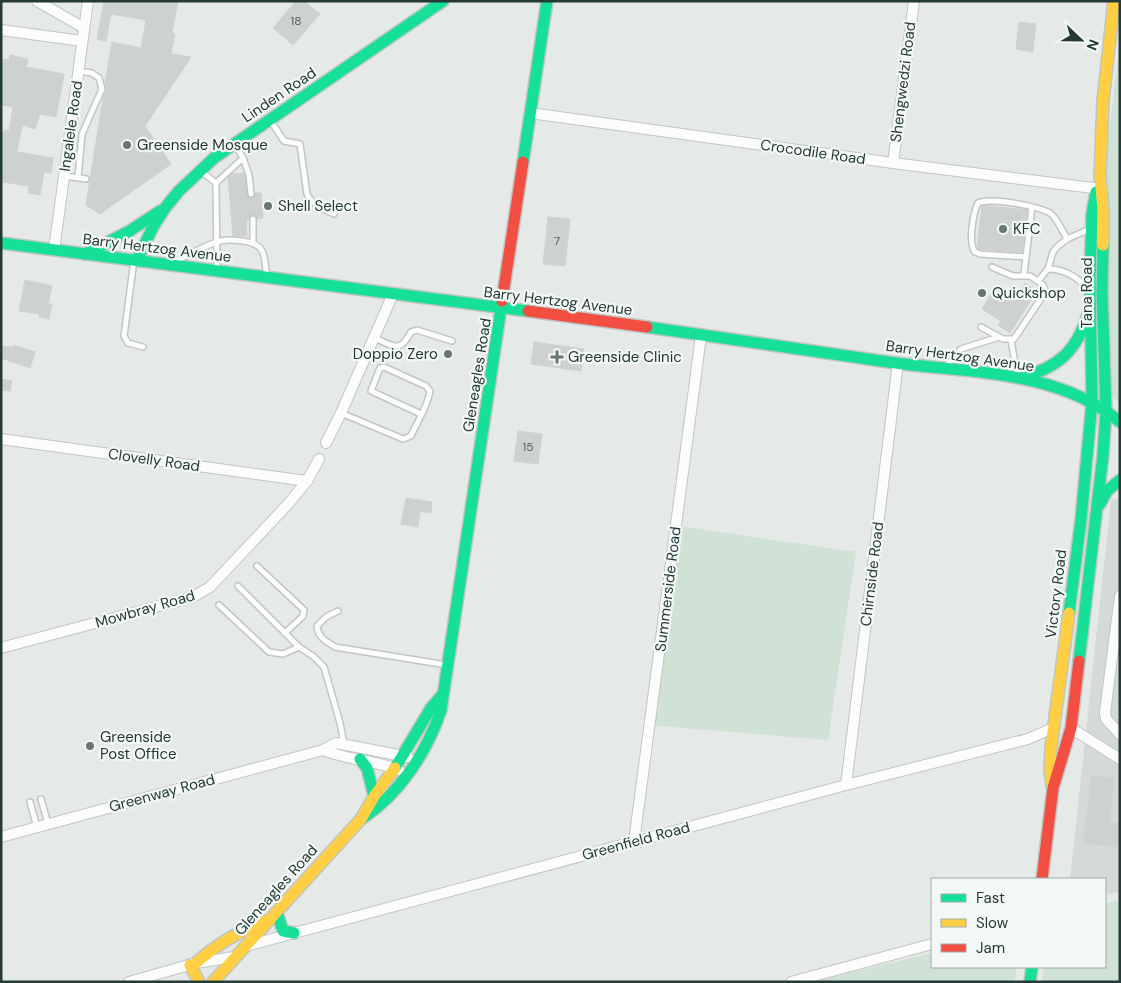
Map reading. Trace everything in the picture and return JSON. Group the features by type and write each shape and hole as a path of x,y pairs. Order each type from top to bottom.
{"main road":[{"name":"Linden Road","path":"135,260 165,208 200,170 214,158 443,1"},
{"name":"Gleneagles Road","path":"361,819 379,808 407,773 439,719 547,1"},
{"name":"Tana Road","path":"1092,402 1090,298 1092,228 1099,189 1103,101 1114,1"},
{"name":"Tana Road","path":"1099,189 1106,410"},
{"path":"85,254 131,230 165,208"},
{"name":"Barry Hertzog Avenue","path":"1,243 606,321 898,363 1019,377 1059,387 1106,410 1120,422"},
{"path":"1019,377 1049,369 1068,354 1084,327 1090,298"},
{"name":"Victory Road","path":"1042,878 1052,783 1051,747 1081,520 1092,402"},
{"name":"Victory Road","path":"1052,783 1071,728 1096,518 1106,410"},
{"path":"1096,518 1105,494 1113,484 1120,480"},
{"path":"1062,668 1062,714 1065,723 1071,728"},
{"name":"Gleneagles Road","path":"213,982 361,819 374,796 404,755 429,709 443,694"},
{"path":"360,759 366,768 374,796"},
{"path":"199,982 193,964 214,946 237,932 273,916 284,931 294,933"},
{"path":"1030,982 1032,968"}],"street":[{"path":"37,1 84,28"},
{"name":"Ingalele Road","path":"54,250 88,1"},
{"name":"Shengwedzi Road","path":"893,163 914,1"},
{"path":"1,30 82,41"},
{"name":"Crocodile Road","path":"530,113 893,163 1099,189"},
{"path":"326,443 393,294"},
{"name":"Summerside Road","path":"634,842 701,336"},
{"name":"Chirnside Road","path":"846,785 898,363"},
{"name":"Clovelly Road","path":"1,439 307,481"},
{"name":"Mowbray Road","path":"1,648 193,597 201,593 210,586 289,503 307,481 319,459"},
{"path":"1120,596 1105,712 1106,719 1120,734"},
{"name":"Greenfield Road","path":"245,946 846,785 1028,739 1054,728"},
{"path":"1071,728 1120,759"},
{"path":"1028,739 1043,742 1051,747"},
{"name":"Greenway Road","path":"1,837 323,750 336,743 404,755 416,760"},
{"path":"323,750 335,755 360,759 407,773"},
{"path":"791,982 931,944"},
{"path":"129,982 193,964 234,958"}],"lane":[{"path":"78,71 92,74 99,78 101,84 100,96 82,134 78,177"},
{"path":"270,120 283,140 300,144 307,194 310,199 320,208 334,214"},
{"path":"235,143 248,175 251,194"},
{"path":"217,270 216,183 242,158"},
{"path":"200,170 216,183"},
{"path":"64,176 86,179"},
{"path":"1026,257 980,254 975,252 971,244 974,213 978,203 990,200 1032,207 1052,214 1067,239"},
{"path":"1024,274 1032,207"},
{"path":"253,219 254,243"},
{"path":"1038,281 1048,269 1053,252 1067,239 1092,228"},
{"path":"169,265 217,241 254,243 264,255 267,278"},
{"path":"135,260 124,336 128,343 143,347"},
{"path":"981,326 999,337 1011,340 1016,337 1044,293 1044,286 1030,276 1024,274 1013,276 992,267"},
{"path":"1048,269 1059,270 1076,278 1084,285 1090,298"},
{"path":"374,338 395,346 402,346 412,332 418,330 452,341"},
{"path":"944,368 961,349 999,337"},
{"path":"1011,340 1019,377"},
{"path":"341,413 406,439 411,436 430,395 429,388 386,367 380,368 371,389 372,393 421,414"},
{"path":"257,566 304,610 302,616 285,633"},
{"path":"238,586 299,647 313,656 324,667 344,744"},
{"path":"219,605 269,652 283,654 299,647"},
{"path":"338,611 326,616 318,626 318,632 322,639 335,647 447,665"},
{"path":"41,799 48,824"},
{"path":"30,802 37,827"}],"shaded area":[{"path":"1120,498 1120,892 1106,894 1106,878 1070,878 1111,500"}],"green space":[{"path":"1120,41 1120,403 1100,386 1101,197"},
{"path":"679,526 856,552 828,740 649,725"},
{"path":"1120,901 1120,982 1042,982 1044,968 1106,968 1106,903"},
{"path":"931,953 931,968 1016,968 1015,982 811,982"}],"building":[{"name":"Greenside Mosque","path":"104,1 178,1 172,33 175,34 171,54 191,57 145,126 171,164 100,214 86,205 103,98 106,90 105,84 112,42 141,48 146,20 111,14 106,41 97,39"},
{"path":"296,1 304,1 320,14 293,45 273,28"},
{"path":"1019,22 1036,24 1033,52 1016,49"},
{"path":"10,55 28,59 26,67 64,74 56,117 40,114 35,129 23,125 21,130 17,152 53,158 51,173 44,172 40,195 28,193 29,186 3,182 4,180 1,180 1,132 9,131 13,107 1,105 1,59 9,60"},
{"path":"244,173 248,197 252,198 255,193 261,193 263,218 257,219 256,216 251,215 249,220 246,220 247,236 233,236 228,178 232,174"},
{"name":"KFC","path":"982,206 1027,210 1022,252 978,249"},
{"path":"548,217 570,219 565,266 543,264"},
{"path":"25,280 52,286 48,304 52,304 49,319 39,317 39,314 19,311"},
{"path":"1025,283 1037,291 1010,333 998,325 1001,321 982,309 995,288 1015,300"},
{"name":"Greenside Clinic","path":"534,342 584,349 581,371 531,364"},
{"path":"14,345 35,352 30,368 1,358 1,346 13,347"},
{"path":"1,379 12,381 10,391 1,390"},
{"path":"518,431 542,434 538,464 514,461"},
{"path":"406,498 432,502 431,513 420,511 418,527 401,524"},
{"path":"1092,775 1114,779 1109,822 1120,824 1120,847 1083,843"}],"traffic: fast":[{"path":"137,260 153,227 165,208 179,191 214,158 443,1"},
{"path":"523,162 547,1"},
{"path":"1069,613 1081,520 1092,402 1090,280 1092,213 1096,192"},
{"path":"85,254 128,232 160,211"},
{"path":"1,243 528,311"},
{"path":"1079,661 1103,455 1106,410 1102,292 1103,245"},
{"path":"361,819 388,798 410,771 420,757 441,710 502,301"},
{"path":"1024,377 1048,368 1065,355 1084,327 1088,314"},
{"path":"647,327 888,362 1010,376 1068,392 1095,405 1120,422"},
{"path":"1100,504 1107,491 1120,480"},
{"path":"395,768 431,708 443,694"},
{"path":"360,759 367,768 374,796"},
{"path":"277,913 283,931 294,933"},
{"path":"1030,982 1032,968"}],"traffic: slow":[{"path":"1103,245 1103,210 1100,176 1103,101 1114,1"},
{"path":"1052,785 1050,771 1051,747 1069,613"},
{"path":"213,982 361,819 375,795 395,768"},
{"path":"196,963 231,937 270,920"},
{"path":"190,965 199,982"}],"traffic: jam":[{"path":"502,301 523,162"},
{"path":"528,311 647,327"},
{"path":"1042,878 1053,788 1071,728 1079,661"}],"place":[{"name":"Greenside Mosque","path":"127,145"},
{"name":"Shell Select","path":"268,206"},
{"name":"KFC","path":"1003,229"},
{"name":"Quickshop","path":"982,293"},
{"name":"Doppio Zero","path":"448,354"},
{"name":"Greenside Clinic","path":"557,357"},
{"name":"Greenside Post Office","path":"90,746"}]}
